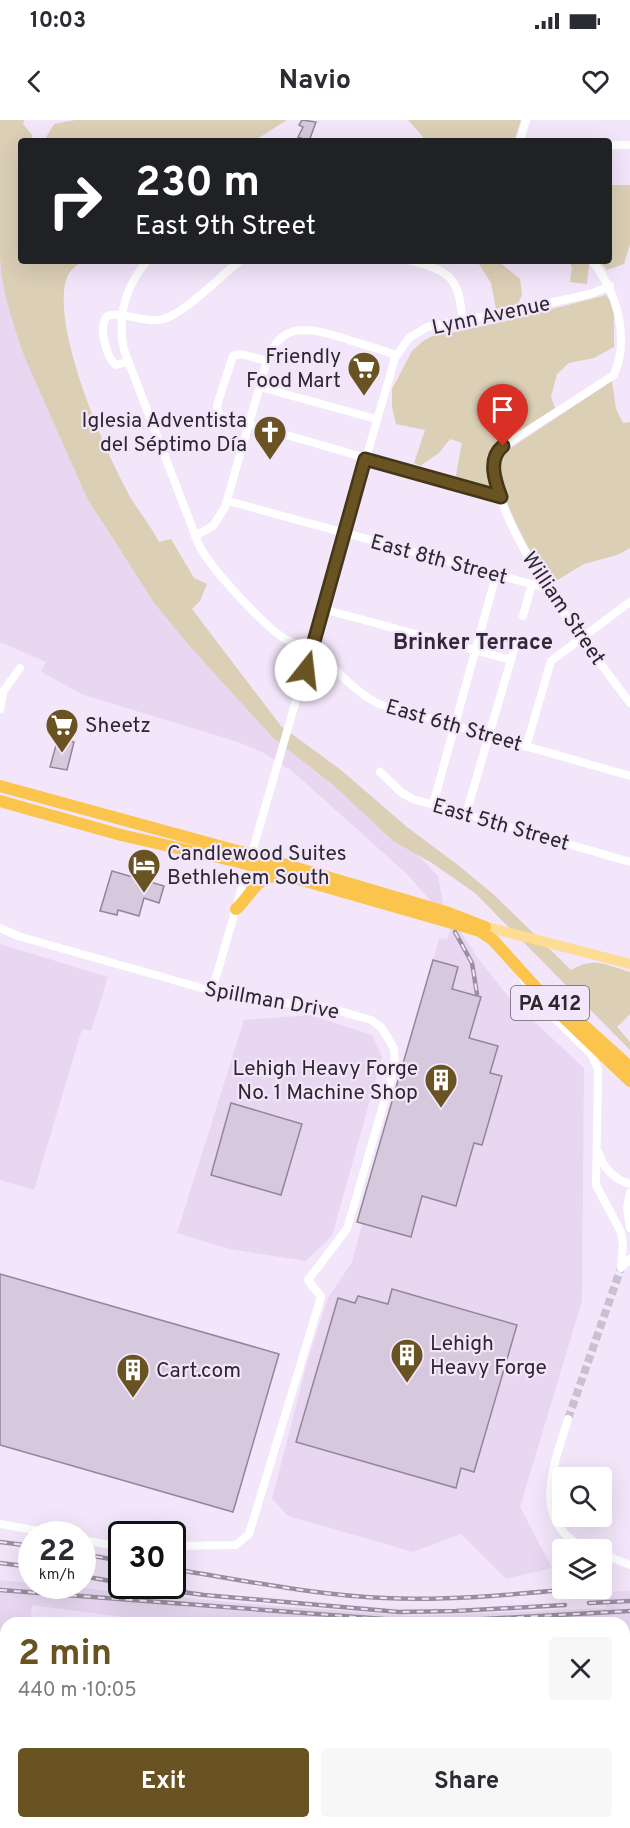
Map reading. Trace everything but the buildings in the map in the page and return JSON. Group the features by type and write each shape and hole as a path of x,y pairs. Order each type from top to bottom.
{"highway":[{"name":"PA 412","path":"0,786 251,860 433,908 457,925 475,926 491,937 563,1017 630,1081"},
{"name":"PA 412","path":"0,801 121,835 251,860 290,876 445,916 475,926 500,937 564,1006 630,1066"},
{"path":"236,909 264,878 271,875 290,876"}],"main road":[{"path":"475,926 512,932 630,964"}],"street":[{"path":"521,138 526,120"},
{"path":"612,146 630,145"},
{"name":"East 6th Street","path":"145,264 131,284 122,316 122,337 127,362 196,538 212,566 274,630 288,640 312,650 354,689 373,701 630,776"},
{"path":"127,362 118,365 112,362 103,329 107,316 151,320 171,316 236,264"},
{"path":"421,264 438,269 452,280 460,294 462,320"},
{"name":"William Street","path":"594,264 620,304 624,322 622,357 619,367 614,375 499,449 493,467 501,497 524,552 546,588 630,703"},
{"name":"Lynn Avenue","path":"212,991 396,355 409,338 422,329 462,320 484,318 580,296 610,286"},
{"path":"196,538 214,525 228,501 267,361 272,349 280,339 290,332 315,330 396,355"},
{"path":"267,361 241,354 232,356 218,402 217,410 221,416 501,497"},
{"path":"260,387 376,419"},
{"name":"East 8th Street","path":"228,501 546,588"},
{"path":"433,805 496,575"},
{"path":"523,616 532,584"},
{"path":"526,747 550,661 630,602"},
{"path":"323,609 511,660"},
{"path":"466,814 514,646"},
{"path":"0,709 1,695 20,668"},
{"name":"East 5th Street","path":"380,772 405,795 630,862"},
{"name":"Spillman Drive","path":"0,927 18,936 240,999 326,1007 350,1013 381,1026 394,1049 395,1065 347,1229 308,1280 321,1297 249,1534 236,1545 186,1546"},
{"path":"510,958 539,1003 594,1058 598,1079 596,1185 621,1232 625,1263"},
{"path":"597,1141 603,1163 613,1176 628,1184"},
{"path":"630,1193 627,1208 630,1228"},
{"path":"625,1263 630,1250"},
{"path":"568,1419 550,1479 551,1506 561,1528 572,1539"},
{"path":"0,1524 18,1527"},
{"path":"612,1558 630,1565"}],"shaded area":[{"path":"0,120 24,120 23,124 32,138 18,138 18,264 78,264 67,277 64,299 66,327 84,392 110,456 137,508 159,542 171,539 194,578 207,584 200,601 192,609 281,726 341,770 407,827 493,894 571,970 587,963 600,963 630,972 630,1014 617,1027 630,1042 630,1050 475,893 432,863 393,841 332,784 273,738 193,650 155,604 88,500 25,358 6,297 0,259"},
{"path":"75,120 287,120 259,138 46,138 54,124"},
{"path":"408,120 521,120 515,138 423,137"},
{"path":"612,185 630,185 630,244 624,264 607,270 602,264 612,264"},
{"path":"0,260 6,298 88,500 125,558 193,650 273,738 332,784 393,841 417,854 438,876 443,904 477,957 510,999 584,1068 582,1301 520,1507 552,1568 506,1579 461,1534 413,1552 288,1516 272,1499 307,1363 328,1298 352,1262 439,938 447,940 450,930 430,900 407,874 292,771 264,753 238,742 84,695 41,672 46,662 0,642"},
{"path":"479,264 502,264 520,279 522,295 518,304 496,309 491,283"},
{"path":"570,264 589,264 587,284 570,282 572,267"},
{"path":"606,295 614,305 614,347 594,358 569,363 557,374 551,397 555,408 497,446 488,471 496,493 455,480 462,443 450,439 439,453 420,466 414,463 425,430 396,424 392,407 392,389 412,351 423,341 440,332 456,332 510,320"},
{"path":"612,381 616,409 623,423 630,422 630,548 617,555 584,564 549,585 505,498 499,473 500,462 506,451"},
{"path":"0,944 108,977 91,1031 82,1029 34,1190 0,1180"},
{"path":"310,1015 372,1035 382,1057 332,1236 306,1261 229,1249 177,1233 244,1020"},
{"path":"0,1580 18,1582 18,1599 96,1599 96,1589 108,1590 108,1599 186,1598 413,1616 606,1608 605,1599 612,1599 612,1592 630,1591 630,1617 122,1617 32,1605 31,1617 0,1617"}],"tunnel":[{"path":"568,1419 621,1268"}],"railway":[{"path":"455,932 472,963 477,994"},
{"path":"0,1542 18,1544"},
{"path":"96,1556 108,1559"},
{"path":"0,1563 18,1565"},
{"path":"186,1571 304,1590 384,1598 459,1598 552,1591"},
{"path":"96,1578 108,1581"},
{"path":"0,1590 357,1617"},
{"path":"186,1593 399,1612 565,1605"},
{"path":"589,1603 630,1601"},
{"path":"521,1617 630,1611"}],"place":[{"name":"Friendly Food Mart","path":"364,397"},
{"name":"Iglesia Adventista del Séptimo Día","path":"270,461"},
{"name":"Sheetz","path":"62,754"},
{"name":"Candlewood Suites Bethlehem South","path":"144,894"},
{"name":"Lehigh Heavy Forge No. 1 Machine Shop","path":"441,1109"},
{"name":"Lehigh Heavy Forge","path":"407,1384"},
{"name":"Cart.com","path":"133,1399"}],"district":[{"name":"Brinker Terrace","path":"473,641"}],"route":[{"path":"306,670 365,459 501,497 493,467 495,457 503,446"}]}
